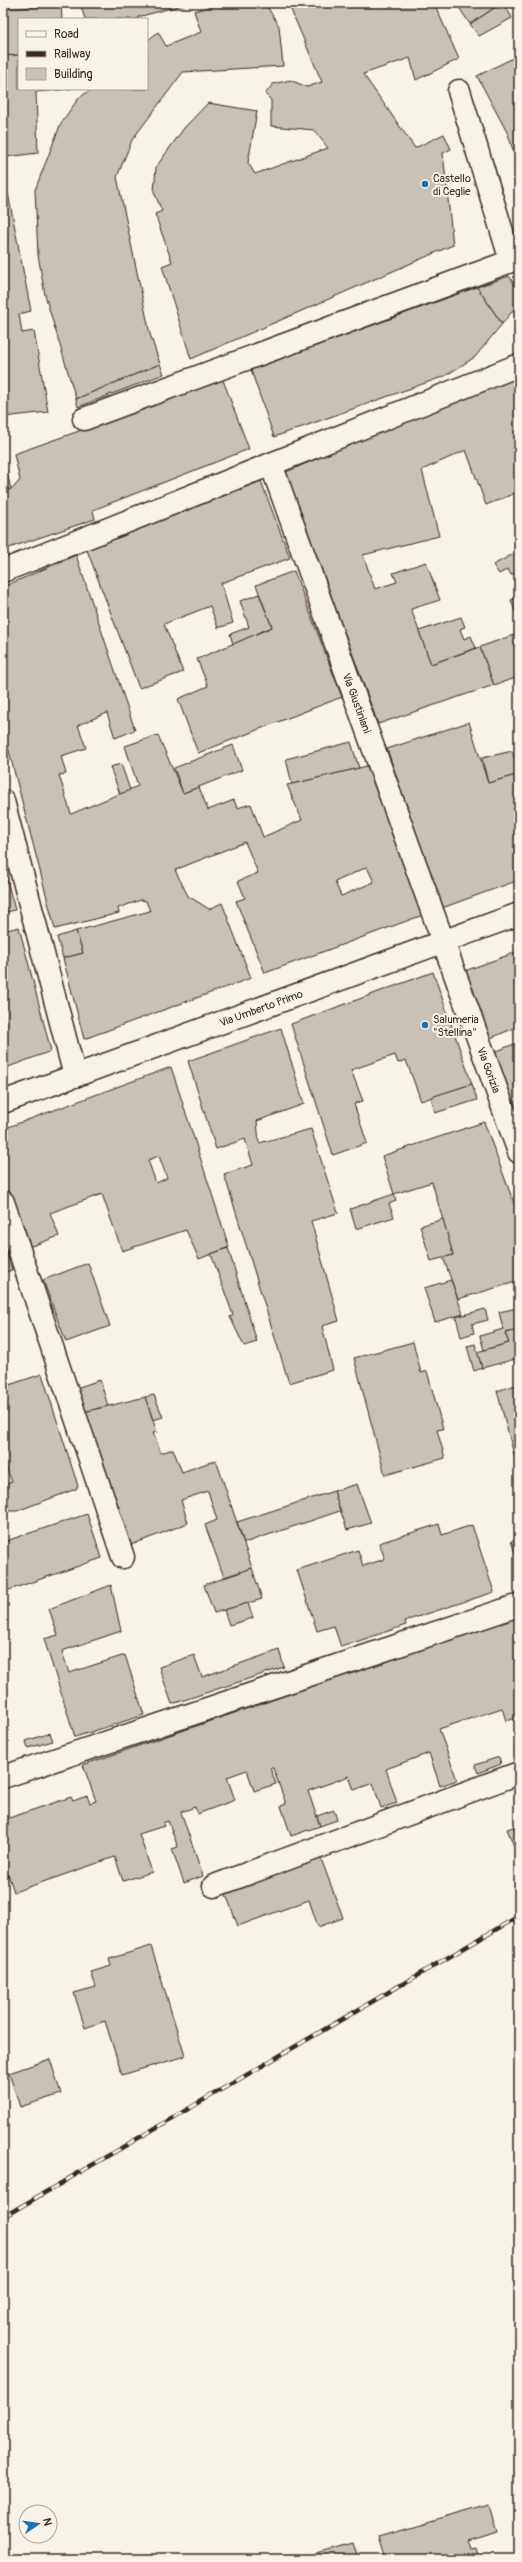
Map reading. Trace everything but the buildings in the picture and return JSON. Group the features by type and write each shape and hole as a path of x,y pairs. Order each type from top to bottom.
{"street":[{"path":"84,419 515,265 459,91"},
{"path":"3,571 519,365"},
{"name":"Via Giustiniani","path":"271,464 443,942"},
{"path":"3,801 74,1076"},
{"name":"Via Umberto Primo","path":"3,1102 519,914"},
{"name":"Via Gorizia","path":"443,942 519,1152"},
{"path":"3,1202 123,1557"},
{"path":"3,1777 519,1605"},
{"path":"214,1886 519,1773"}],"railway":[{"path":"3,2217 519,1916"}],"place":[{"name":"Castello di Ceglie","path":"425,184"},
{"name":"Salumeria \"Stellina\"","path":"425,1025"}]}
